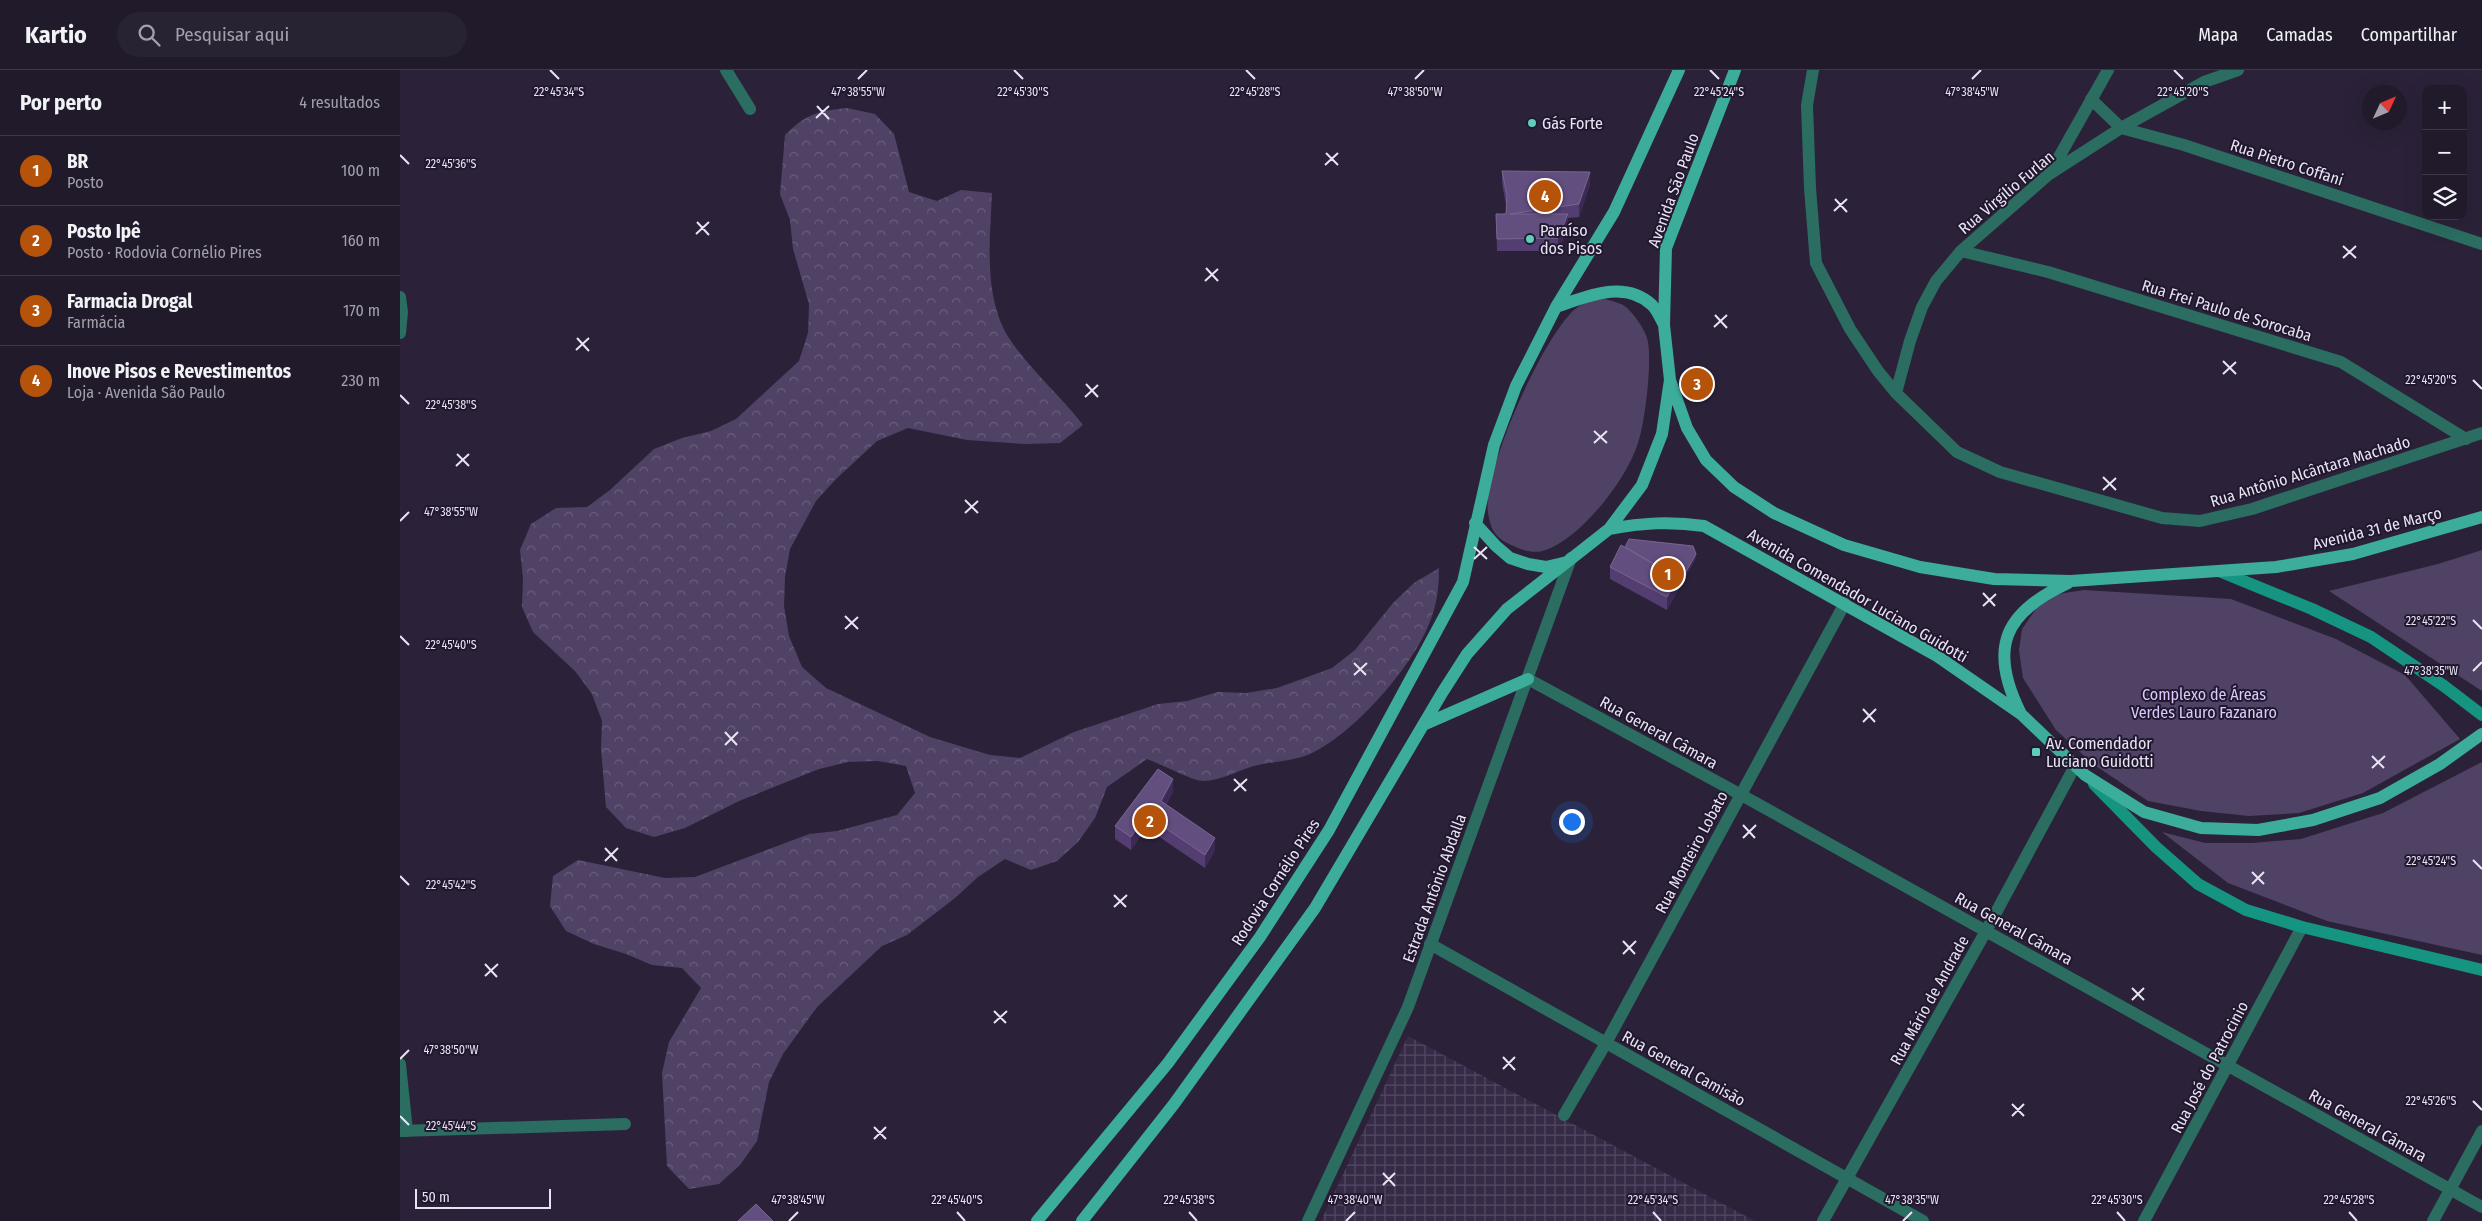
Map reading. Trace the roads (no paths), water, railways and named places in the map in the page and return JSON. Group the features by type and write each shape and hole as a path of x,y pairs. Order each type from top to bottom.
{"main road":[{"path":"1556,307 1614,212 1679,70"},
{"name":"Avenida São Paulo","path":"1670,380 1664,325 1666,248 1735,70"},
{"path":"1556,307 1593,294 1611,291 1634,293 1652,306 1664,325"},
{"name":"Rodovia Cornélio Pires","path":"1037,1221 1168,1063 1260,937 1330,830 1463,582 1494,445 1516,386 1556,307"},
{"path":"1082,1221 1174,1104 1315,908 1462,662 1507,609 1609,529 1642,485 1662,434 1670,380"},
{"name":"Avenida Comendador Luciano Guidotti","path":"1670,380 1687,428 1706,460 1734,487 1774,513 1844,545 1920,567 1994,579 2071,581 2219,571 2312,609 2372,637 2444,686 2482,715"},
{"name":"Avenida 31 de Março","path":"2219,571 2276,567 2353,554 2482,517"},
{"name":"Avenida Comendador Luciano Guidotti","path":"1609,529 1644,522 1674,521 1704,526 1937,656 2021,714 2156,847 2198,884 2246,910 2302,928 2482,970"},
{"path":"1475,523 1510,558 1546,567 1569,560"},
{"path":"2021,714 2009,686 2004,659 2004,647 2011,624 2026,607 2043,594 2071,581"},
{"path":"1424,725 1528,679"},
{"path":"2085,775 2144,812 2201,828 2258,830 2312,820 2380,798 2440,764 2482,734"}],"street":[{"path":"726,70 750,109"},
{"name":"Rua Antônio Alcântara Machado","path":"1813,70 1807,105 1810,188 1816,262 1850,329 1896,393 1957,452 2000,472 2162,518 2200,522 2252,509 2482,433"},
{"path":"2048,175 2108,70"},
{"name":"Rua Virgílio Furlan","path":"1896,393 1910,340 1922,307 1936,281 1961,251 2048,175 2121,128 2204,82 2238,70"},
{"name":"Rua Pietro Coffani","path":"2091,99 2121,128 2184,145 2482,244"},
{"name":"Rua Frei Paulo de Sorocaba","path":"1961,251 2048,272 2342,362 2466,439"},
{"path":"400,297 402,312 400,332"},
{"name":"Estrada Antônio Abdalla","path":"1308,1221 1408,1007 1528,679 1569,560"},
{"name":"Rua Monteiro Lobato","path":"1564,1115 1606,1043 1844,603"},
{"name":"Rua General Câmara","path":"1528,679 1741,795 2482,1207"},
{"name":"Rua Mário de Andrade","path":"1823,1221 1986,931 2075,766"},
{"name":"Rua José do Patrocinio","path":"2144,1221 2302,928"},
{"name":"Rua General Camisão","path":"1430,944 1923,1221"},
{"path":"400,1064 404,1131 625,1124"},
{"path":"2433,1221 2482,1131"}],"place":[{"name":"Gás Forte","path":"1532,123"},
{"name":"Inove Pisos e Revestimentos","path":"1545,196"},
{"name":"Paraíso dos Pisos","path":"1530,239"},
{"name":"Farmacia Drogal","path":"1697,384"},
{"name":"BR","path":"1668,574"},
{"name":"Av. Comendador Luciano Guidotti","path":"2036,752"},
{"name":"Posto Ipê","path":"1150,821"}],"park label":[{"name":"Complexo de Áreas Verdes Lauro Fazanaro","path":"2204,703"}]}
